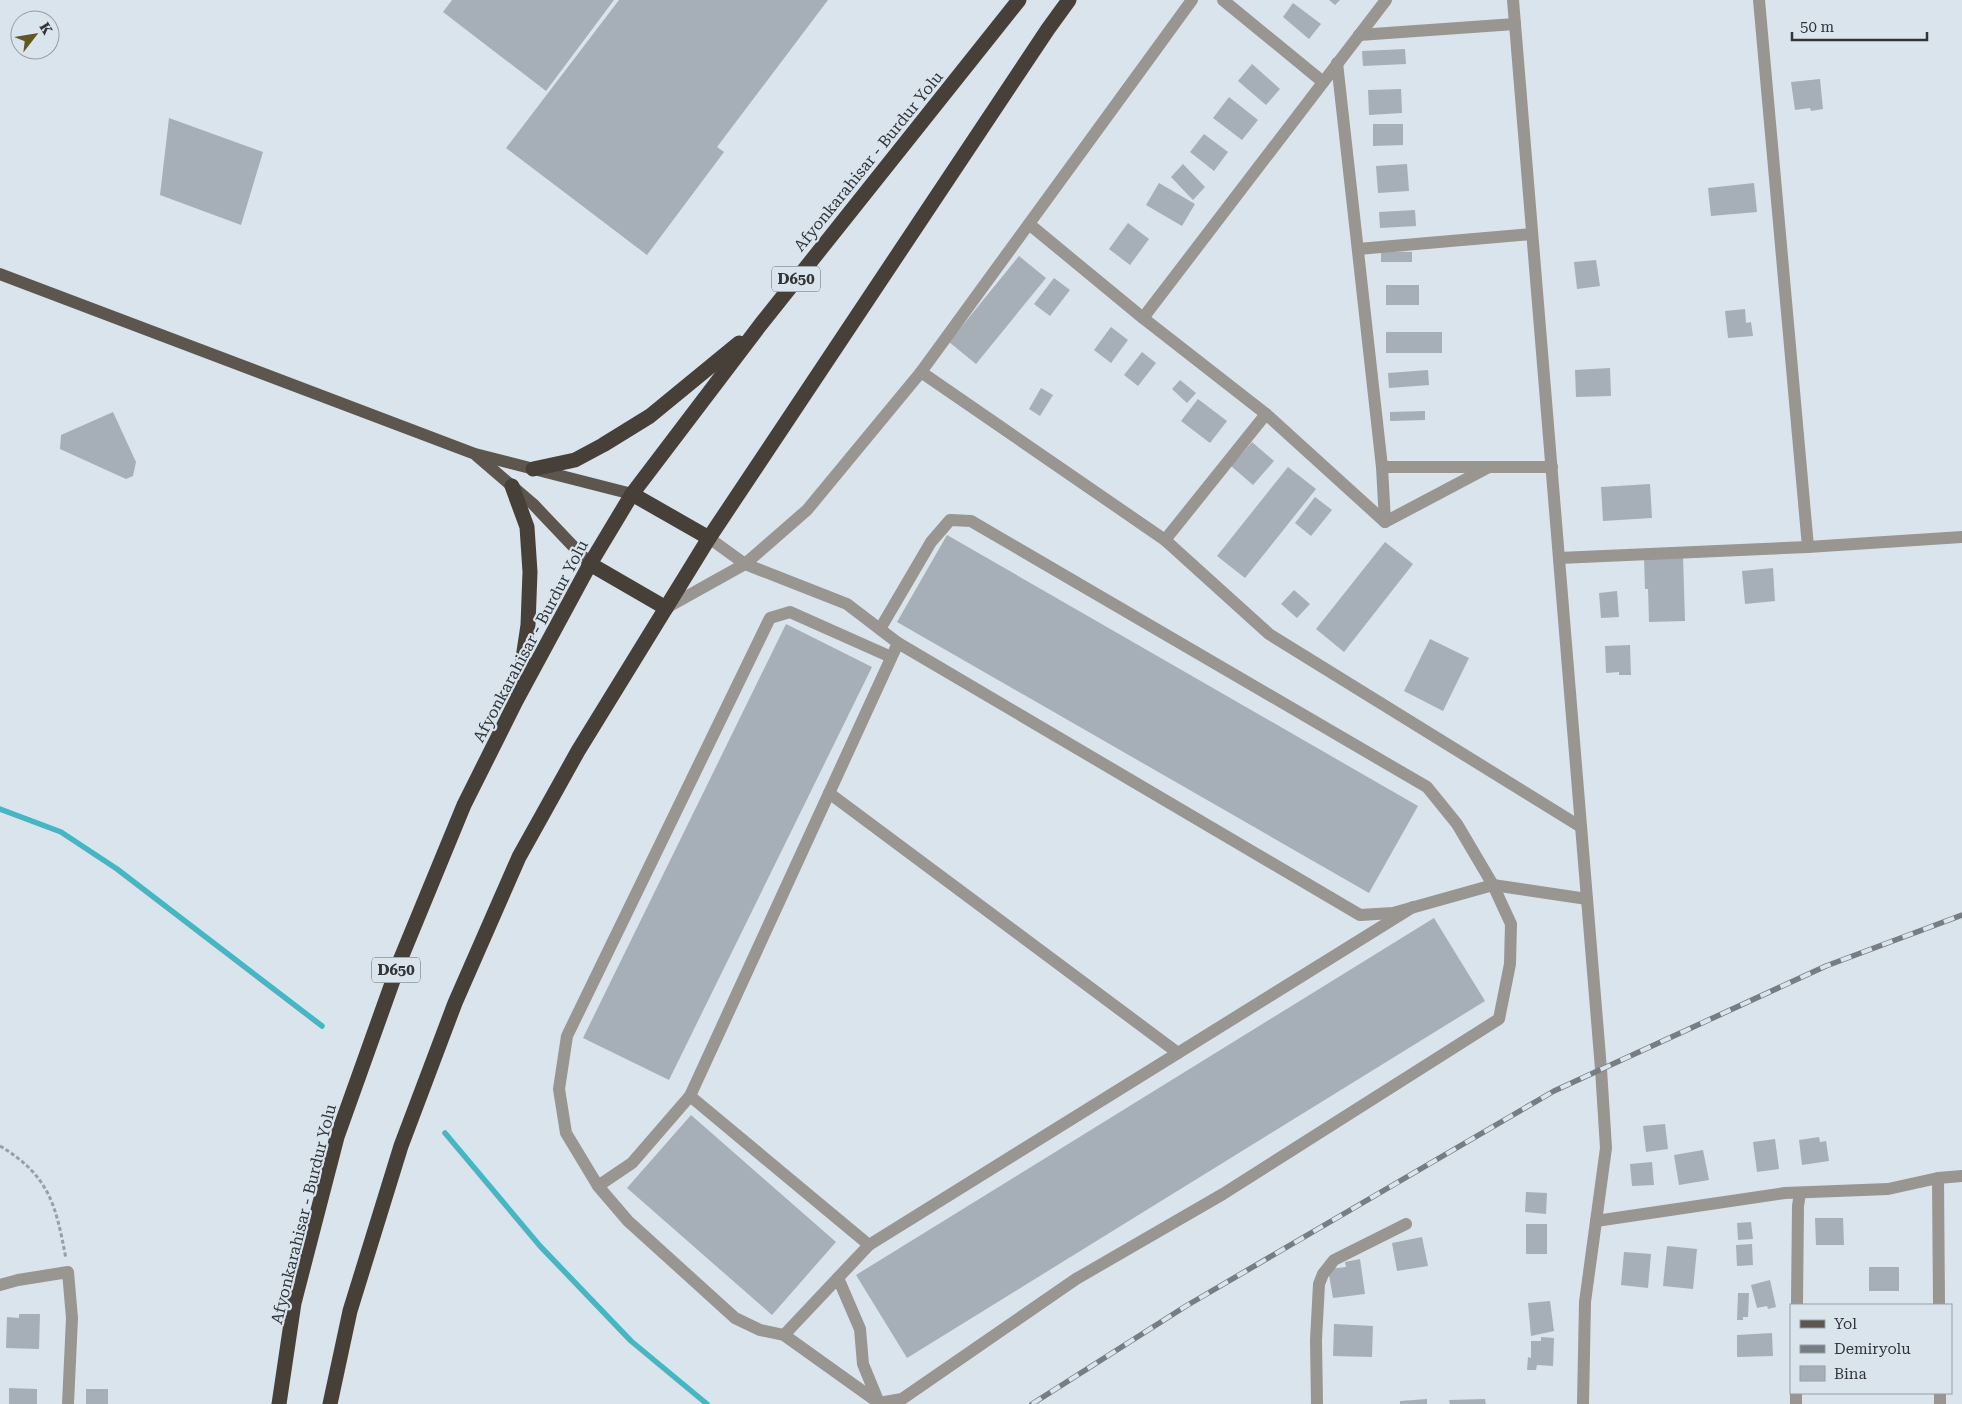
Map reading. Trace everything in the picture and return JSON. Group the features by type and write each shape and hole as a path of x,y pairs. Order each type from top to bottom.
{"highway":[{"name":"Afyonkarahisar - Burdur Yolu","path":"279,1404 294,1303 337,1137 400,958 460,814 516,701 590,564 632,494 761,324 1019,0"},
{"path":"330,1404 350,1311 398,1155 455,1002 519,857 578,751 709,538 1069,0"},
{"path":"533,469 574,460 604,445 650,416 761,324"},
{"path":"512,486 527,527 530,572 528,625 516,701"},
{"path":"632,494 709,538"},
{"path":"590,564 666,608"}],"main road":[{"path":"0,274 475,454 632,494"},
{"path":"475,454 533,504 590,564"}],"street":[{"path":"666,608 745,564 806,510 921,372 1192,0"},
{"path":"1223,0 1323,82"},
{"path":"1143,318 1386,0"},
{"path":"1513,0 1606,1148 1585,1302 1583,1404"},
{"path":"1759,0 1808,546"},
{"path":"1359,35 1515,24"},
{"path":"1337,63 1382,467 1385,522"},
{"path":"1029,224 1143,318 1266,414 1385,522"},
{"path":"1358,249 1532,234"},
{"path":"921,372 1164,540 1269,634 1581,826"},
{"path":"1164,540 1266,414"},
{"path":"1382,467 1552,467"},
{"path":"1385,522 1489,467"},
{"path":"880,629 931,542 950,520 971,521 1427,787 1457,824 1493,885 1511,924 1510,964 1499,1019 1223,1194 1076,1279 902,1399 879,1403 784,1335 760,1330 735,1318 628,1221 598,1186 566,1133 559,1089 567,1036 770,618 790,612 891,657"},
{"path":"1559,558 1962,537"},
{"path":"709,538 745,564 847,604 898,643 1360,915 1393,913 1493,885 1587,899"},
{"path":"598,1186 632,1163 690,1096 898,643"},
{"path":"829,793 1178,1053"},
{"path":"784,1335 869,1245 1413,907"},
{"path":"690,1096 869,1245"},
{"path":"1596,1222 1785,1193 1888,1189 1938,1178 1962,1176"},
{"path":"1938,1178 1939,1304"},
{"path":"1797,1304 1798,1206 1800,1193"},
{"path":"1317,1404 1316,1340 1319,1284 1323,1274 1334,1260 1406,1224"},
{"path":"0,1285 18,1280 68,1272 72,1318 68,1404"},
{"path":"838,1278 860,1329 863,1364 879,1403"}],"path":[{"path":"0,1146 35,1174 50,1196 59,1220 68,1272"}],"building":[{"path":"452,0 614,0 546,91 443,12"},
{"path":"619,0 828,0 717,147 724,152 647,255 506,148"},
{"path":"1329,0 1340,0 1335,5"},
{"path":"1293,3 1321,24 1309,39 1283,17"},
{"path":"1405,49 1406,64 1363,66 1362,51"},
{"path":"1252,64 1280,89 1266,105 1238,81"},
{"path":"1820,79 1823,109 1811,111 1810,108 1795,110 1791,82"},
{"path":"1401,89 1402,113 1369,115 1368,90"},
{"path":"1229,97 1258,120 1242,140 1213,118"},
{"path":"169,118 263,152 241,225 160,195"},
{"path":"1373,124 1403,124 1403,145 1373,146"},
{"path":"1204,134 1228,152 1214,171 1190,152"},
{"path":"1183,164 1205,187 1193,200 1171,177"},
{"path":"1407,164 1409,191 1378,193 1376,166"},
{"path":"1159,183 1195,204 1182,226 1146,205"},
{"path":"1754,183 1757,212 1711,216 1708,188"},
{"path":"1415,210 1416,226 1380,228 1379,212"},
{"path":"1128,223 1149,239 1130,265 1109,249"},
{"path":"1381,251 1412,252 1412,262 1381,262"},
{"path":"1019,256 1046,278 976,364 949,342"},
{"path":"1596,260 1600,286 1577,289 1574,262"},
{"path":"1054,278 1070,290 1050,316 1034,304"},
{"path":"1386,285 1419,285 1419,305 1386,305"},
{"path":"1745,309 1746,323 1751,322 1753,336 1728,338 1725,311"},
{"path":"1111,327 1128,340 1111,363 1094,350"},
{"path":"1386,332 1442,332 1442,353 1386,353"},
{"path":"1142,352 1156,363 1138,386 1124,375"},
{"path":"1610,368 1611,396 1576,397 1575,370"},
{"path":"1428,370 1429,385 1389,388 1388,373"},
{"path":"1180,380 1196,393 1187,403 1172,389"},
{"path":"1041,388 1053,395 1040,416 1029,409"},
{"path":"1198,399 1227,421 1210,443 1181,421"},
{"path":"1425,411 1425,420 1390,421 1390,412"},
{"path":"113,412 136,462 133,476 126,479 60,449 61,435"},
{"path":"1252,442 1274,461 1253,485 1231,466"},
{"path":"1288,467 1316,489 1245,578 1217,556"},
{"path":"1650,484 1652,518 1603,521 1601,487"},
{"path":"1315,497 1332,510 1311,536 1295,523"},
{"path":"947,535 1418,806 1369,893 897,622"},
{"path":"1385,542 1413,564 1344,652 1316,629"},
{"path":"1683,556 1685,621 1649,622 1648,589 1645,589 1644,557"},
{"path":"1773,568 1775,601 1745,604 1742,571"},
{"path":"1294,590 1310,604 1297,618 1281,604"},
{"path":"1617,591 1619,617 1601,618 1599,593"},
{"path":"786,624 872,667 669,1080 583,1038"},
{"path":"1430,639 1469,658 1443,711 1404,691"},
{"path":"1630,645 1631,675 1619,675 1619,672 1606,673 1605,646"},
{"path":"1434,918 1485,1001 907,1358 856,1275"},
{"path":"691,1115 836,1242 772,1315 627,1188"},
{"path":"1665,1124 1668,1149 1646,1152 1643,1126"},
{"path":"1819,1137 1820,1142 1826,1141 1829,1161 1802,1165 1799,1140"},
{"path":"1775,1139 1779,1169 1757,1172 1753,1142"},
{"path":"1703,1150 1709,1180 1679,1185 1674,1155"},
{"path":"1652,1162 1654,1185 1632,1186 1630,1164"},
{"path":"1526,1192 1547,1193 1546,1214 1525,1212"},
{"path":"1815,1218 1843,1218 1844,1245 1816,1245"},
{"path":"1751,1222 1753,1239 1738,1240 1737,1223"},
{"path":"1526,1224 1547,1224 1547,1254 1526,1254"},
{"path":"1422,1237 1428,1266 1397,1271 1392,1243"},
{"path":"1752,1244 1753,1265 1737,1266 1736,1245"},
{"path":"1667,1246 1697,1249 1693,1289 1663,1286"},
{"path":"1624,1252 1651,1254 1648,1288 1621,1285"},
{"path":"1360,1259 1365,1294 1333,1298 1328,1269 1346,1267 1345,1262"},
{"path":"1869,1267 1899,1267 1899,1291 1869,1291"},
{"path":"1770,1280 1776,1307 1768,1309 1767,1306 1757,1308 1751,1285"},
{"path":"1738,1293 1749,1293 1748,1317 1743,1317 1743,1320 1737,1320"},
{"path":"1550,1301 1554,1331 1531,1336 1528,1303"},
{"path":"19,1314 40,1314 39,1349 6,1348 7,1317 19,1318"},
{"path":"1334,1324 1373,1326 1372,1357 1333,1356"},
{"path":"1772,1333 1773,1356 1737,1357 1737,1335"},
{"path":"1541,1337 1554,1338 1553,1366 1537,1365 1536,1370 1527,1370 1528,1357 1531,1358 1531,1341 1541,1341"},
{"path":"9,1388 37,1389 37,1404 9,1404"},
{"path":"86,1389 108,1389 108,1404 86,1404"},
{"path":"1427,1399 1427,1404 1400,1404 1400,1401"},
{"path":"1485,1399 1486,1404 1450,1404 1449,1400"}],"waterway":[{"path":"0,809 61,832 117,869 322,1026"},
{"path":"445,1133 540,1246 631,1341 707,1404"}],"railway":[{"path":"1032,1404 1186,1306 1554,1091 1826,966 1962,915"}]}
